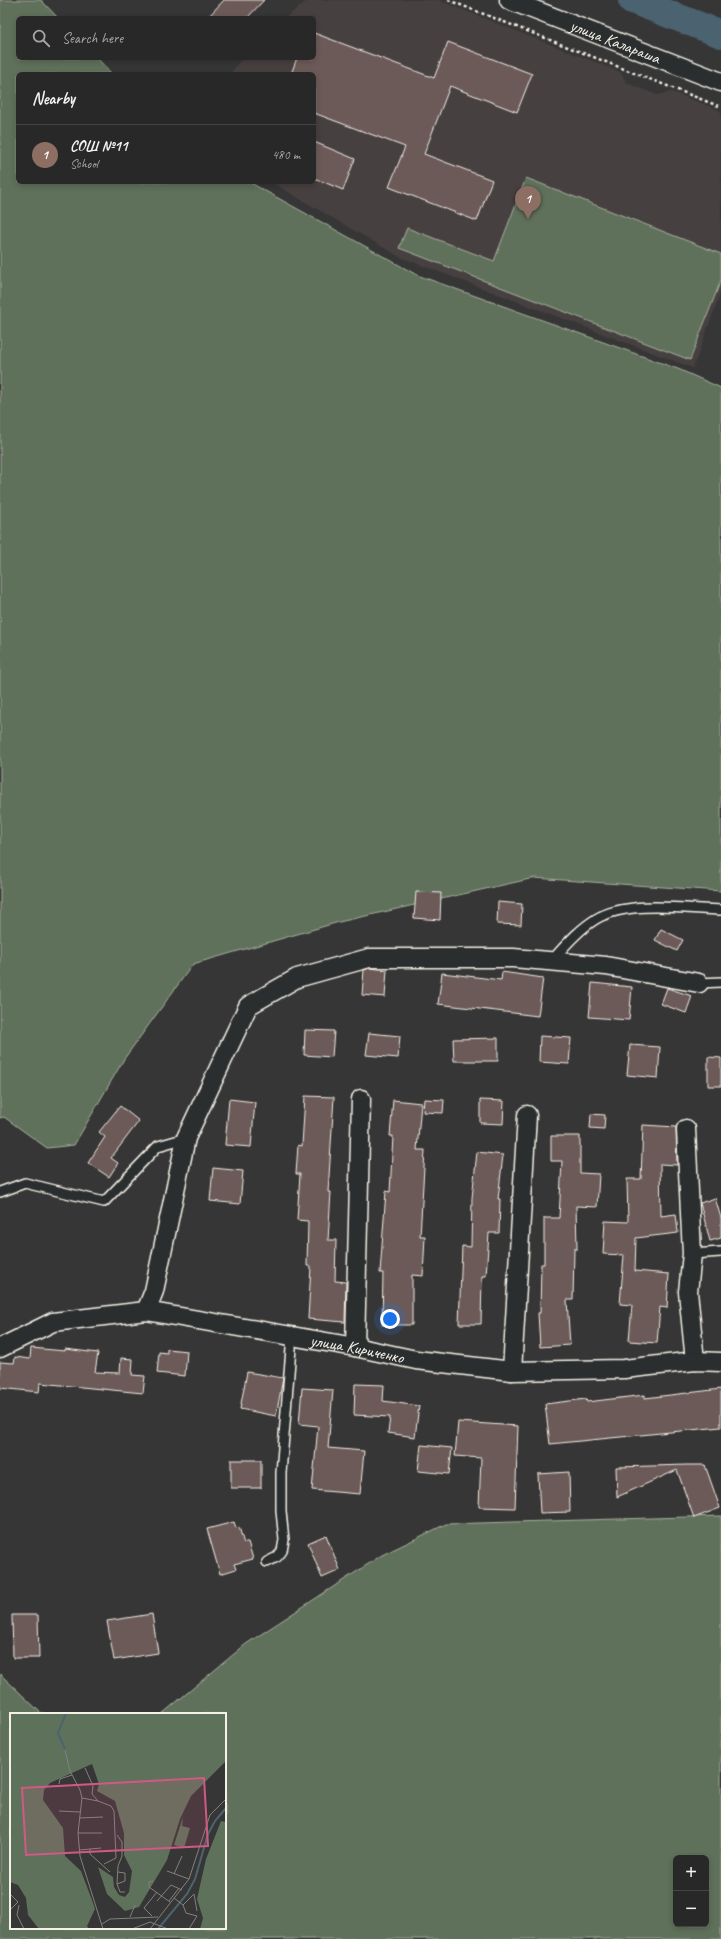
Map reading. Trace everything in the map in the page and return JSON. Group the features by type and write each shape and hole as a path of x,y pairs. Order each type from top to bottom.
{"street":[{"name":"улица Калараша","path":"509,0 721,82"},
{"path":"146,1311 154,1291 186,1138 248,1006 297,978 369,958 513,958 606,966 699,983"},
{"path":"356,1347 360,1099"},
{"path":"512,1371 527,1115"},
{"path":"686,1129 692,1254 688,1292 696,1361"},
{"name":"улица Кириченко","path":"0,1348 53,1322 146,1311 356,1347 416,1360 512,1371 624,1369 696,1361 721,1362"}],"lane":[{"path":"550,962 575,934 597,918 632,907 721,910"},
{"path":"699,983 721,982"},
{"path":"0,1192 25,1183 104,1202 158,1146 186,1138"},
{"path":"692,1254 721,1252"},
{"path":"266,1562 277,1557 282,1551 284,1540 281,1511 281,1474 292,1336"}],"path":[{"path":"448,0 721,107"}],"shaded area":[{"path":"308,0 438,0 620,72 627,83 657,95 672,92 721,111 721,292 693,368 400,257 274,184 316,184 316,72 232,72 240,60 316,60 316,16 288,16"}],"green space":[{"path":"0,0 41,0 56,16 16,16 16,60 99,60 110,72 16,72 16,184 253,184 417,275 678,369 721,388 721,891 534,878 339,922 193,964 124,1059 74,1145 47,1148 4,1117 0,1118"},
{"path":"526,178 721,254 721,280 690,360 399,248 407,228 494,261"},
{"path":"721,1516 721,1939 0,1939 0,1674 41,1713 10,1713 10,1929 226,1929 226,1713 163,1713 246,1644 382,1555 446,1524"}],"building":[{"path":"224,0 264,0 249,16 209,16"},
{"path":"316,34 434,78 448,42 532,74 517,112 450,86 424,154 492,180 477,221 389,187 405,147 316,114 316,72 292,72 296,60 316,60"},
{"path":"316,143 355,159 343,190 316,179"},
{"path":"416,892 441,893 440,920 414,918"},
{"path":"498,902 522,904 521,925 497,924"},
{"path":"661,929 683,940 677,951 655,940"},
{"path":"370,968 387,970 385,997 362,995 364,970"},
{"path":"502,972 543,978 538,1016 438,1004 442,973 501,980"},
{"path":"592,983 632,987 629,1020 589,1017"},
{"path":"667,988 692,996 686,1013 661,1004"},
{"path":"305,1030 334,1031 332,1057 304,1055"},
{"path":"369,1033 400,1036 398,1058 366,1055"},
{"path":"540,1036 571,1038 569,1064 539,1062"},
{"path":"498,1038 498,1061 454,1061 453,1039"},
{"path":"630,1045 660,1047 658,1078 627,1075"},
{"path":"708,1057 721,1058 721,1086 708,1086"},
{"path":"305,1096 334,1097 328,1192 331,1192 328,1240 336,1240 335,1281 346,1282 345,1322 308,1319 311,1266 307,1266 308,1221 297,1220 300,1174 296,1174 298,1145 302,1146"},
{"path":"229,1099 255,1102 251,1147 225,1145"},
{"path":"424,1099 444,1100 443,1113 423,1112"},
{"path":"393,1100 421,1103 417,1150 425,1150 420,1236 425,1236 423,1276 412,1275 412,1325 382,1325 383,1273 380,1273 386,1191 390,1192 393,1136 390,1136"},
{"path":"480,1100 504,1101 503,1124 480,1123"},
{"path":"120,1106 139,1121 111,1158 118,1163 109,1177 88,1163 105,1137 99,1132"},
{"path":"591,1114 605,1115 604,1129 590,1128"},
{"path":"643,1125 676,1127 677,1165 660,1164 661,1216 676,1214 678,1233 636,1238 635,1271 669,1274 667,1308 660,1307 657,1343 629,1341 632,1305 620,1304 624,1255 603,1254 605,1221 628,1222 627,1179 641,1179"},
{"path":"551,1136 580,1136 580,1173 599,1174 597,1207 576,1206 577,1249 574,1249 573,1300 567,1300 570,1345 540,1347 538,1313 540,1313 541,1264 544,1264 544,1218 559,1218 562,1161 551,1161"},
{"path":"477,1152 503,1155 498,1199 500,1199 499,1233 489,1233 486,1276 482,1276 481,1324 459,1324 462,1246 471,1247 472,1198"},
{"path":"213,1168 243,1171 240,1204 210,1201"},
{"path":"715,1198 721,1218 721,1238 710,1241 700,1203"},
{"path":"31,1348 65,1351 65,1349 98,1353 95,1372 120,1373 121,1358 133,1359 132,1375 145,1376 143,1393 40,1383 39,1392 0,1388 0,1362 14,1363 15,1357 30,1359"},
{"path":"167,1349 187,1351 185,1376 157,1373 159,1352 167,1353"},
{"path":"247,1372 283,1378 276,1416 240,1409"},
{"path":"355,1384 384,1385 383,1401 419,1406 415,1437 388,1433 390,1417 354,1415"},
{"path":"302,1388 333,1390 328,1448 364,1451 360,1494 312,1490 318,1426 299,1424"},
{"path":"721,1389 721,1427 550,1444 545,1404 586,1399 587,1402 645,1395 645,1398"},
{"path":"458,1422 518,1426 515,1508 479,1507 481,1458 455,1456"},
{"path":"421,1445 452,1448 449,1474 418,1471"},
{"path":"231,1460 261,1460 261,1488 231,1488"},
{"path":"705,1465 720,1508 694,1518 677,1470 617,1497 616,1467"},
{"path":"569,1472 570,1512 540,1513 538,1474"},
{"path":"234,1522 236,1528 239,1527 244,1544 248,1542 253,1559 234,1564 236,1569 220,1574 207,1529"},
{"path":"326,1535 340,1570 322,1578 308,1543"},
{"path":"152,1614 158,1653 114,1660 107,1621"},
{"path":"12,1615 38,1615 39,1658 13,1658"}],"waterway":[{"path":"632,0 721,34"}],"place":[{"name":"СОШ №11","path":"528,219"}]}
